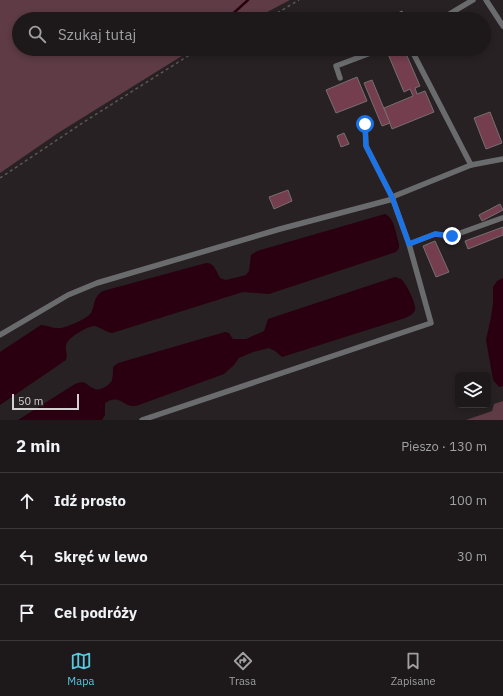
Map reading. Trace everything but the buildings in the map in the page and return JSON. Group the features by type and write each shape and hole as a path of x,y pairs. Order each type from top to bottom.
{"lane":[{"path":"452,12 472,0"},
{"path":"486,0 503,26"},
{"path":"340,78 336,66 362,56"},
{"path":"415,56 471,165"},
{"path":"142,420 431,323 409,244 393,198 366,146 365,124"},
{"path":"0,335 68,295 97,283 280,229 393,198 471,165 503,159"},
{"path":"409,244 435,234 452,236 502,218"}],"path":[{"path":"279,12 299,0"},
{"path":"0,178 87,120 188,56"}],"shaded area":[{"path":"0,0 290,0 267,12 12,12 12,56 182,56 58,133 0,173"},
{"path":"385,214 391,219 395,227 399,244 399,248 396,252 269,294 243,292 112,333 94,326 87,328 67,342 66,360 0,405 0,352 41,325 63,328 86,317 91,313 97,296 103,291 206,263 211,264 220,278 226,280 246,275 249,271 251,255 257,251"},
{"path":"395,277 401,279 406,285 411,294 415,307 414,312 405,318 282,357 269,348 253,352 239,358 224,374 136,406 127,405 114,399 110,400 105,403 105,415 102,420 18,420 75,384 82,382 95,389 105,387 112,380 113,367 118,363 225,332 229,333 233,339 246,339 264,331 268,319"},
{"path":"503,278 503,386 499,387 493,380 486,340 493,304 493,287 497,281"},
{"path":"503,401 503,420 466,420 492,411 494,404"}],"waterway":[{"path":"235,12 248,0"}],"route":[{"path":"365,124 366,146 392,197 409,244 435,234 452,236"}]}
